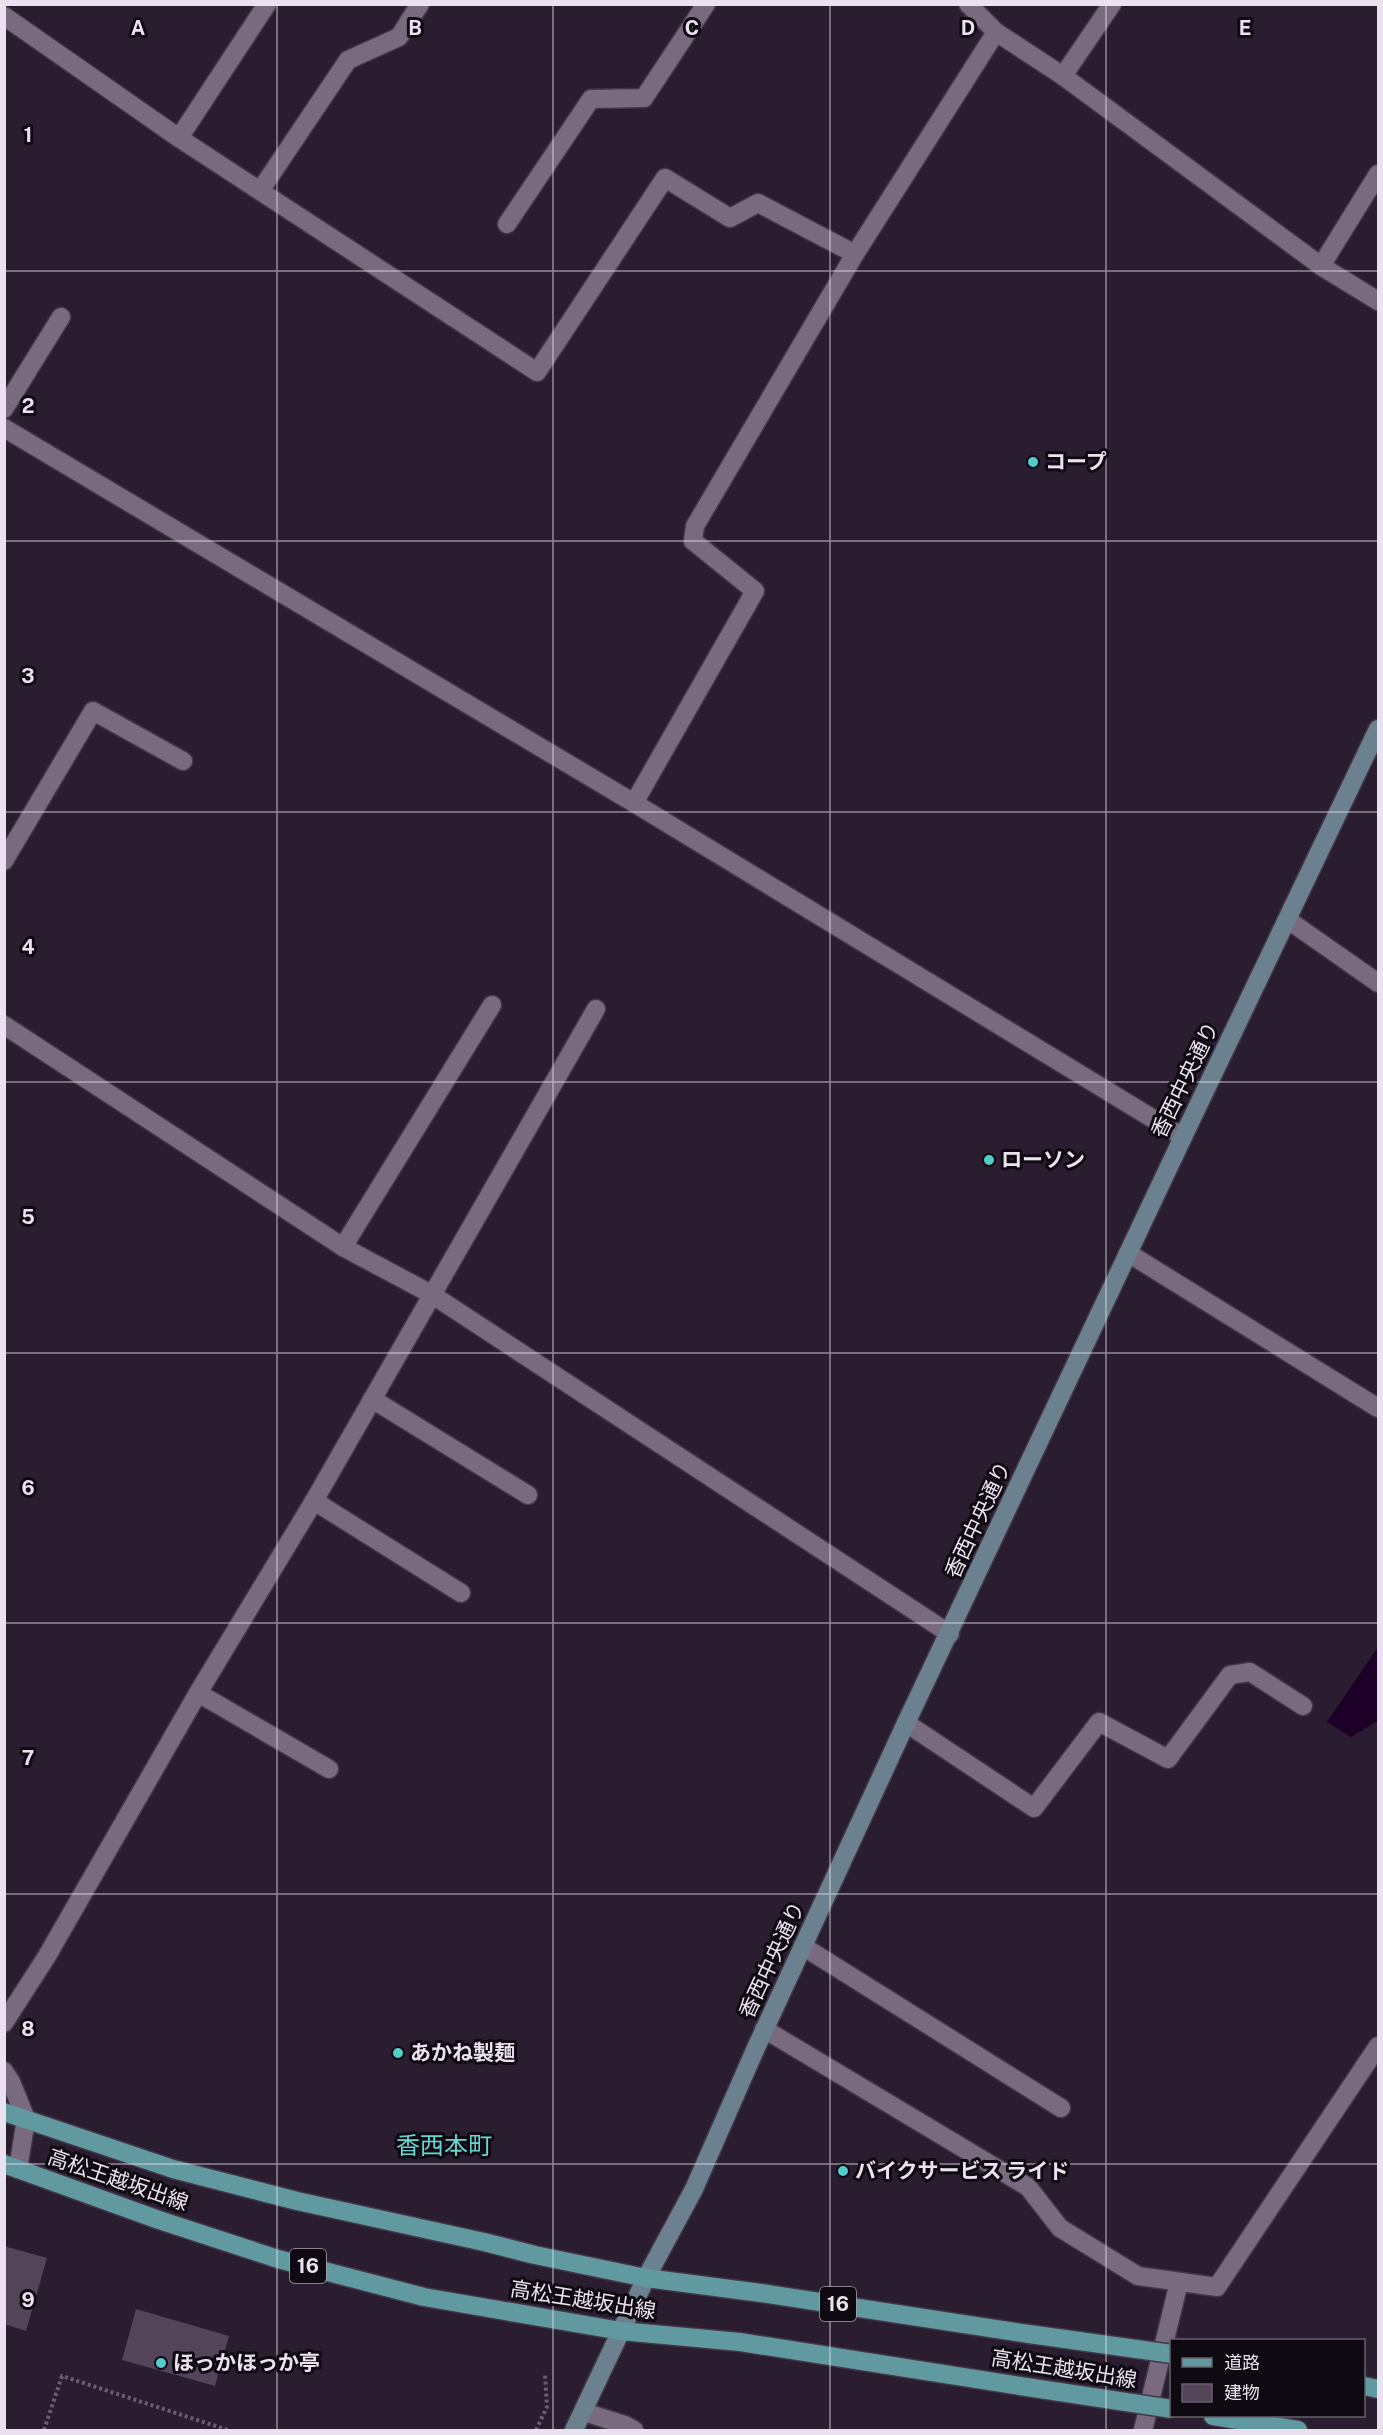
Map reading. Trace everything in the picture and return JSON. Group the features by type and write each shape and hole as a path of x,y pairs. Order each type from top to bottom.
{"main road":[{"name":"高松王越坂出線","path":"4,2112 173,2169 309,2204 535,2255 646,2278 772,2294 1170,2354"},
{"name":"高松王越坂出線","path":"11,2166 159,2220 278,2259 424,2297 621,2331 740,2343 1170,2409"},
{"path":"1224,2417 1298,2430"}],"street":[{"path":"179,138 267,4"},
{"path":"260,190 348,60 399,37 420,4"},
{"path":"507,224 591,99 644,98 706,4"},
{"path":"1064,76 1112,4"},
{"path":"975,7 996,32 1064,76 1321,266 1378,301"},
{"path":"4,16 179,138 537,372 665,178 730,218 758,203 855,254"},
{"path":"634,804 754,591 693,541 695,526 855,254 996,32"},
{"path":"1321,266 1378,174"},
{"path":"4,409 61,317"},
{"path":"4,428 634,804 1183,1137"},
{"path":"4,861 93,711 183,761"},
{"name":"香西中央通り","path":"574,2430 646,2278 694,2188 764,2030 906,1723 1378,729"},
{"path":"1288,920 1378,983"},
{"path":"343,1246 492,1005"},
{"path":"4,2023 47,1956 198,1693 314,1501 596,1009"},
{"path":"4,1025 343,1246 431,1294 950,1634"},
{"path":"1128,1253 1378,1407"},
{"path":"372,1399 528,1495"},
{"path":"314,1501 461,1593"},
{"path":"906,1723 1034,1809 1099,1722 1168,1759 1230,1675 1250,1672 1303,1706"},
{"path":"198,1693 329,1769"},
{"path":"804,1947 1061,2108"},
{"path":"764,2030 1028,2187 1060,2228 1138,2276 1217,2287 1378,2046"},
{"path":"4,2071 26,2119 11,2166"},
{"path":"1143,2430 1179,2282"},
{"path":"584,2412 634,2430"}],"path":[{"path":"536,2430 547,2407 545,2374"},
{"path":"45,2430 62,2376 228,2430"}],"shaded area":[{"path":"1378,1647 1378,1721 1351,1737 1327,1722"}],"building":[{"path":"4,2246 47,2258 26,2331 4,2324"},
{"path":"136,2309 229,2336 215,2386 122,2360"}],"place":[{"name":"コープ","path":"1033,462"},
{"name":"ローソン","path":"989,1160"},
{"name":"あかね製麺","path":"398,2053"},
{"name":"バイクサービス ライド","path":"843,2171"},
{"name":"ほっかほっか亭","path":"161,2363"}],"district":[{"name":"香西本町","path":"444,2146"}]}
